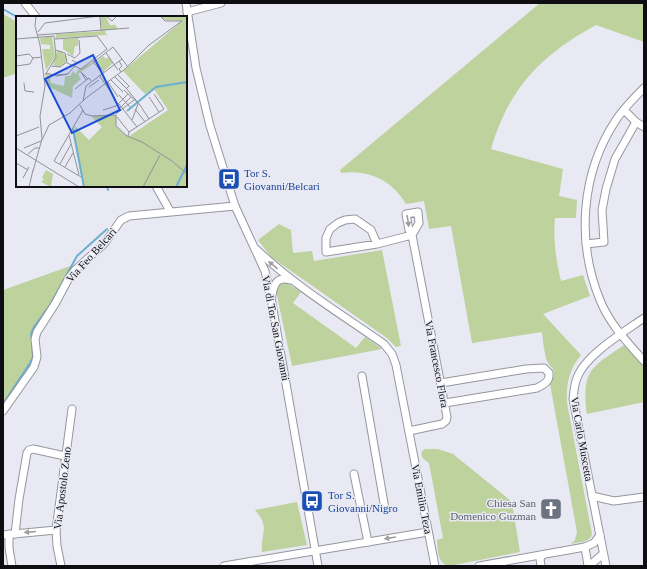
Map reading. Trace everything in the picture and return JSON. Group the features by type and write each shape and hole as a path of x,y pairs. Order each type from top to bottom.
{"street":[{"path":"25,3 35,16"},
{"name":"Via di Tor San Giovanni","path":"186,3 196,68 204,107 235,206 265,271 318,566"},
{"path":"187,12 221,3"},
{"path":"644,88 616,121 604,144 589,183 586,202 585,233 590,269 600,301 621,335 644,361"},
{"path":"624,110 636,122 644,126"},
{"path":"586,244 604,242 602,210 606,189 615,160 636,122"},
{"path":"157,187 170,211"},
{"name":"Via Feo Belcari","path":"3,411 34,367 37,357 37,332 55,304 66,282 75,270 104,244 124,218 129,216 170,211 235,206"},
{"path":"355,219 370,230 377,244 326,252 326,238 330,229 345,220 355,219"},
{"name":"Via Francesco Flora","path":"377,244 412,235 445,403 447,417 446,421 442,424 409,431"},
{"path":"254,247 269,262 294,282 384,344 392,354 396,365 409,431"},
{"path":"271,298 273,286 277,281 284,278 294,282"},
{"name":"Via Carlo Muscetta","path":"606,566 573,399 577,377 582,368 590,359 644,318"},
{"path":"441,383 526,369 544,368 549,373 547,383 537,388 445,403"},
{"path":"362,376 385,509"},
{"name":"Via Apostolo Zeno","path":"61,566 56,546 56,530 72,409"},
{"name":"Via Emilio Teza","path":"409,431 435,566"},
{"path":"12,566 9,548 9,534 19,499 26,453 32,449 66,456"},
{"path":"354,474 368,542"},
{"path":"592,496 614,502 644,497"},
{"path":"9,534 56,530"},
{"path":"224,566 428,532"},
{"path":"479,566 500,564 584,547 594,543 600,535"},
{"path":"584,547 594,548 603,554 588,566 584,547"},
{"path":"540,566 540,559 542,556"},
{"path":"592,566 606,566"}],"green space":[{"path":"540,3 644,3 644,42 596,25 576,36 543,61 530,75 507,108 498,127 491,149 563,169 559,196 577,200 576,218 555,218 554,234 556,258 561,281 583,275 590,296 543,314 581,355 577,360 569,378 567,403 592,534 587,541 571,544 575,540 577,532 550,384 553,379 554,372 547,362 542,332 472,343 451,226 429,229 424,201 406,204 394,188 378,178 361,173 341,173 340,170"},
{"path":"3,14 16,21 16,73 3,78"},
{"path":"279,224 291,230 293,253 312,251 314,261 382,250 401,346 396,347 387,338 271,257 258,240"},
{"path":"73,265 58,295 34,332 36,358 25,377 3,408 3,290"},
{"path":"284,282 301,292 293,303 356,348 365,337 382,349 292,366 276,291 278,285"},
{"path":"627,343 644,367 644,402 587,414 586,387 592,370"},
{"path":"425,449 438,449 453,454 512,502 520,552 449,566 442,562 438,552 437,540 443,538 429,463 423,458 422,455 422,451"},
{"path":"297,502 307,545 262,552 264,526 263,521 255,510"}],"waterway":[{"path":"3,9 16,16"},
{"path":"32,340 31,334 34,327 50,305 77,256 107,229"},
{"path":"3,404 33,357 32,344"}],"place":[{"name":"Tor S. Giovanni/Belcari","path":"229,179"},
{"name":"Tor S. Giovanni/Nigro","path":"312,501"},
{"name":"Chiesa San Domenico Guzman","path":"551,509"}]}
